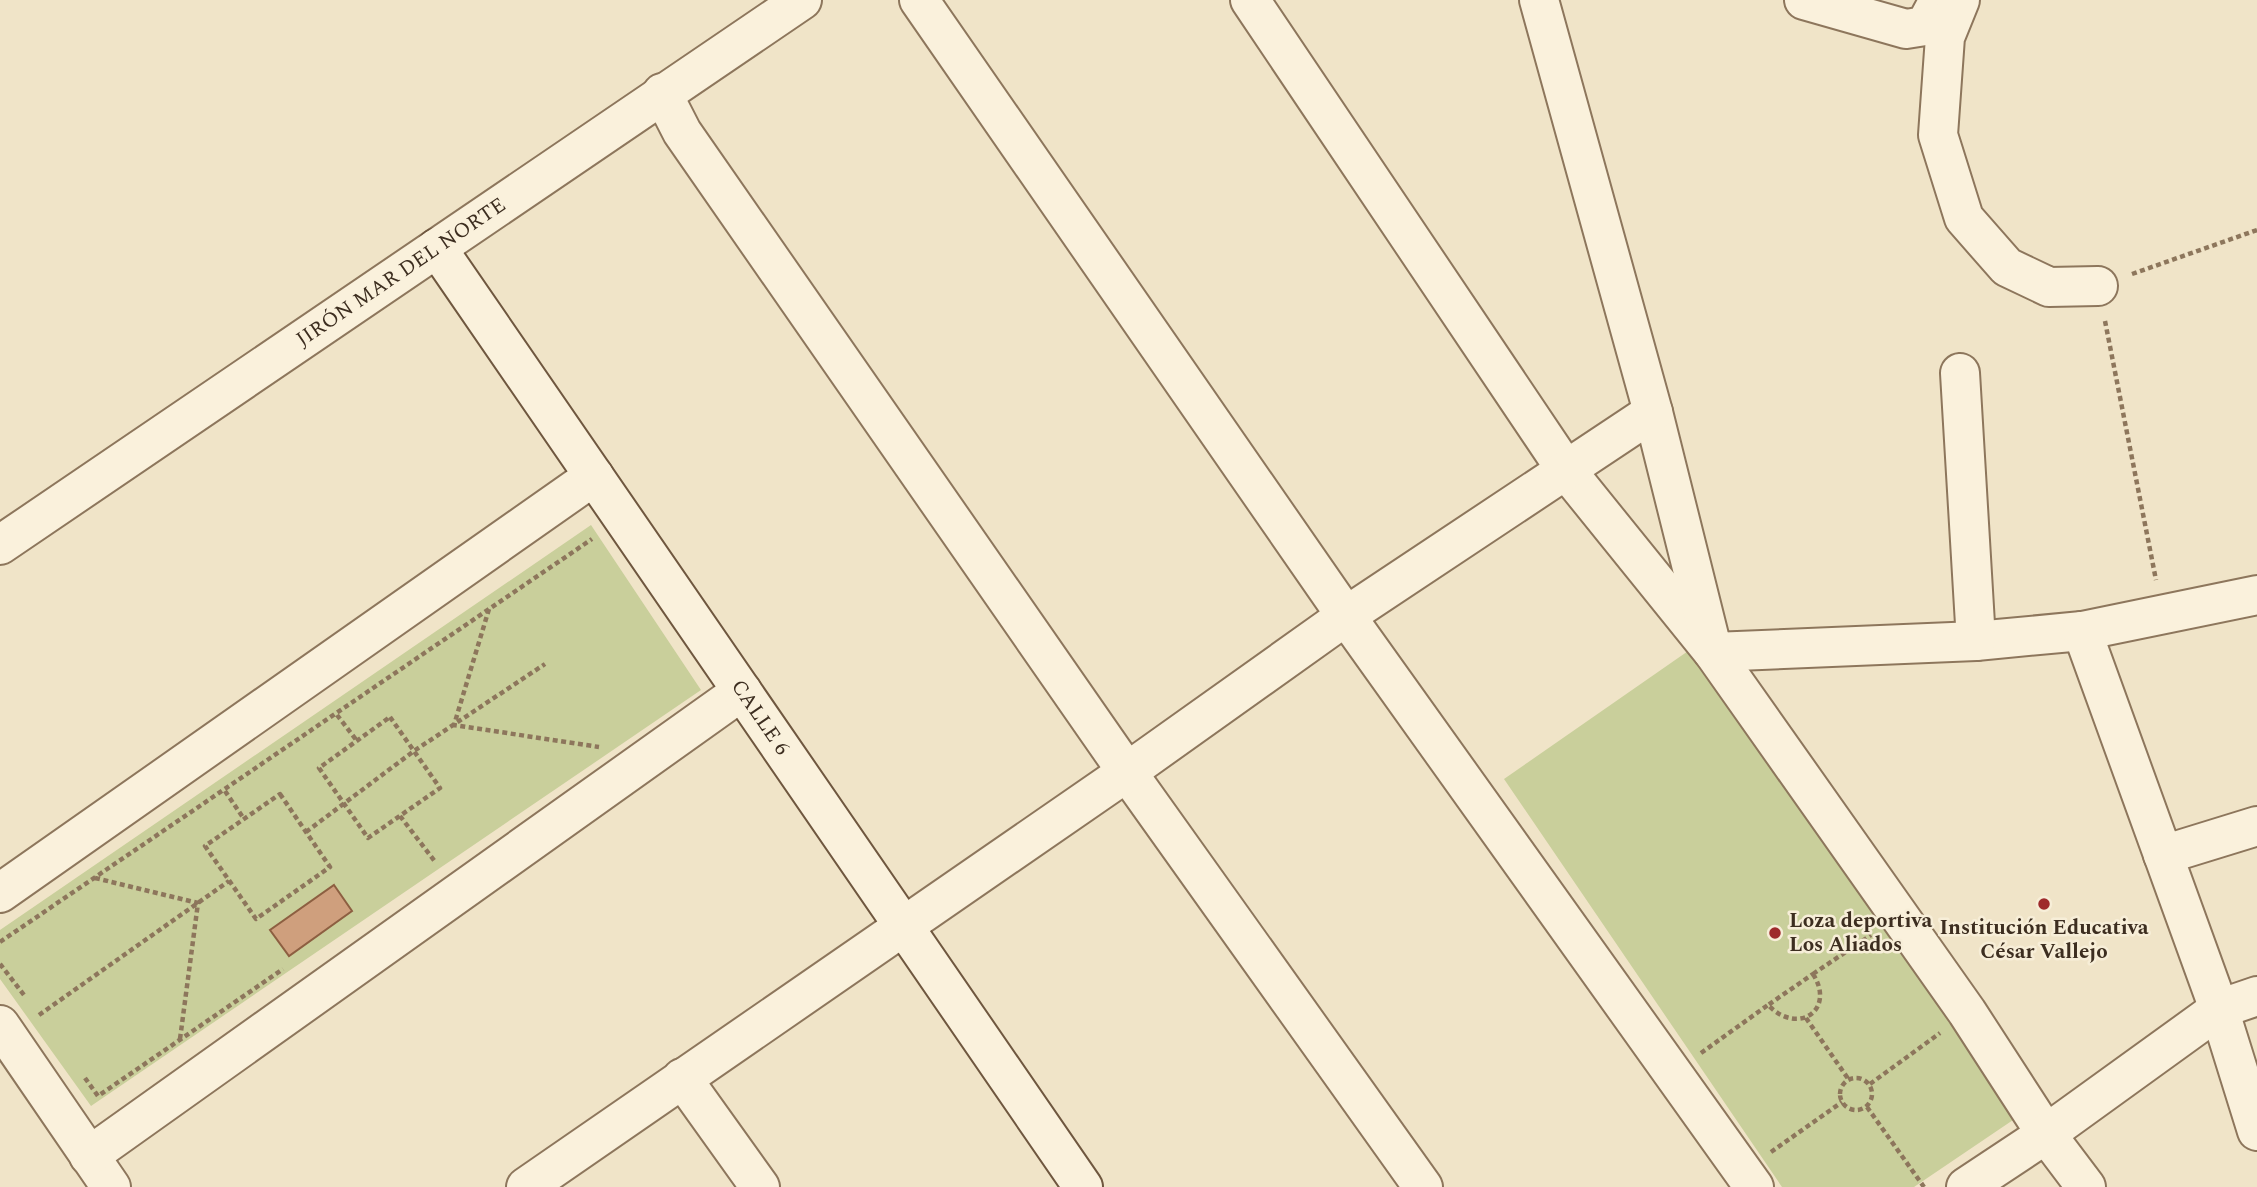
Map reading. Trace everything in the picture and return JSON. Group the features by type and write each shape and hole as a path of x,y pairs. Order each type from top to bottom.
{"street":[{"name":"JIRÓN MAR DEL NORTE","path":"0,545 802,0"},
{"path":"919,0 1346,616 1749,1180"},
{"path":"1250,0 1566,470 1713,652 1968,1012 2046,1134 2086,1187"},
{"path":"1539,0 1653,412 1713,652"},
{"path":"1804,0 1906,29 1925,26 1938,0"},
{"path":"1960,0 1945,37 1938,135 1964,218 2007,267 2049,287 2098,286"},
{"path":"662,93 682,132 1127,772 1423,1187"},
{"name":"CALLE 6","path":"437,248 1083,1187"},
{"path":"1960,373 1976,641"},
{"path":"526,1187 1127,772 1346,616 1653,412"},
{"path":"0,893 594,476"},
{"path":"1713,652 1976,641 2082,631 2257,594"},
{"path":"2082,631 2219,1009 2257,1131"},
{"path":"89,1156 742,691"},
{"path":"2163,855 2257,826"},
{"path":"1966,1187 2046,1134 2219,1009 2257,996"},
{"path":"0,1025 111,1187"},
{"path":"682,1078 760,1187"}],"path":[{"path":"2162,612 2098,286 2257,230"},
{"path":"0,942 337,715 591,539 599,550"},
{"path":"454,725 489,608"},
{"path":"306,832 414,751 545,664"},
{"path":"337,715 357,741"},
{"path":"390,717 440,788 368,838 319,768 357,741 390,717"},
{"path":"454,725 603,747 592,755"},
{"path":"225,791 244,819"},
{"path":"280,794 330,867 256,919 205,846 244,819 280,794"},
{"path":"400,816 436,863"},
{"path":"424,871 447,856"},
{"path":"95,878 198,903"},
{"path":"39,1015 229,881"},
{"path":"180,1040 198,903"},
{"path":"1673,1076 1768,1004 1900,917"},
{"path":"83,1076 98,1096 291,963"},
{"path":"0,964 46,1025"},
{"path":"1768,1004 1779,1016 1791,1020 1806,1018 1818,1005 1821,994 1813,974"},
{"path":"1870,1084 1968,1012"},
{"path":"1806,1018 1849,1080"},
{"path":"1862,1078 1870,1084 1873,1092 1867,1107 1853,1110 1842,1102 1840,1093 1843,1083 1862,1078"},
{"path":"1749,1180 1842,1102"},
{"path":"1867,1107 1924,1187"}],"green space":[{"path":"591,525 701,690 91,1106 0,979 0,930"},
{"path":"1691,649 2016,1118 1914,1187 1782,1187 1504,779"}],"building":[{"path":"334,885 352,911 289,956 270,930"}],"place":[{"name":"Institución Educativa César Vallejo","path":"2044,904"},
{"name":"Loza deportiva Los Aliados","path":"1775,933"}]}
